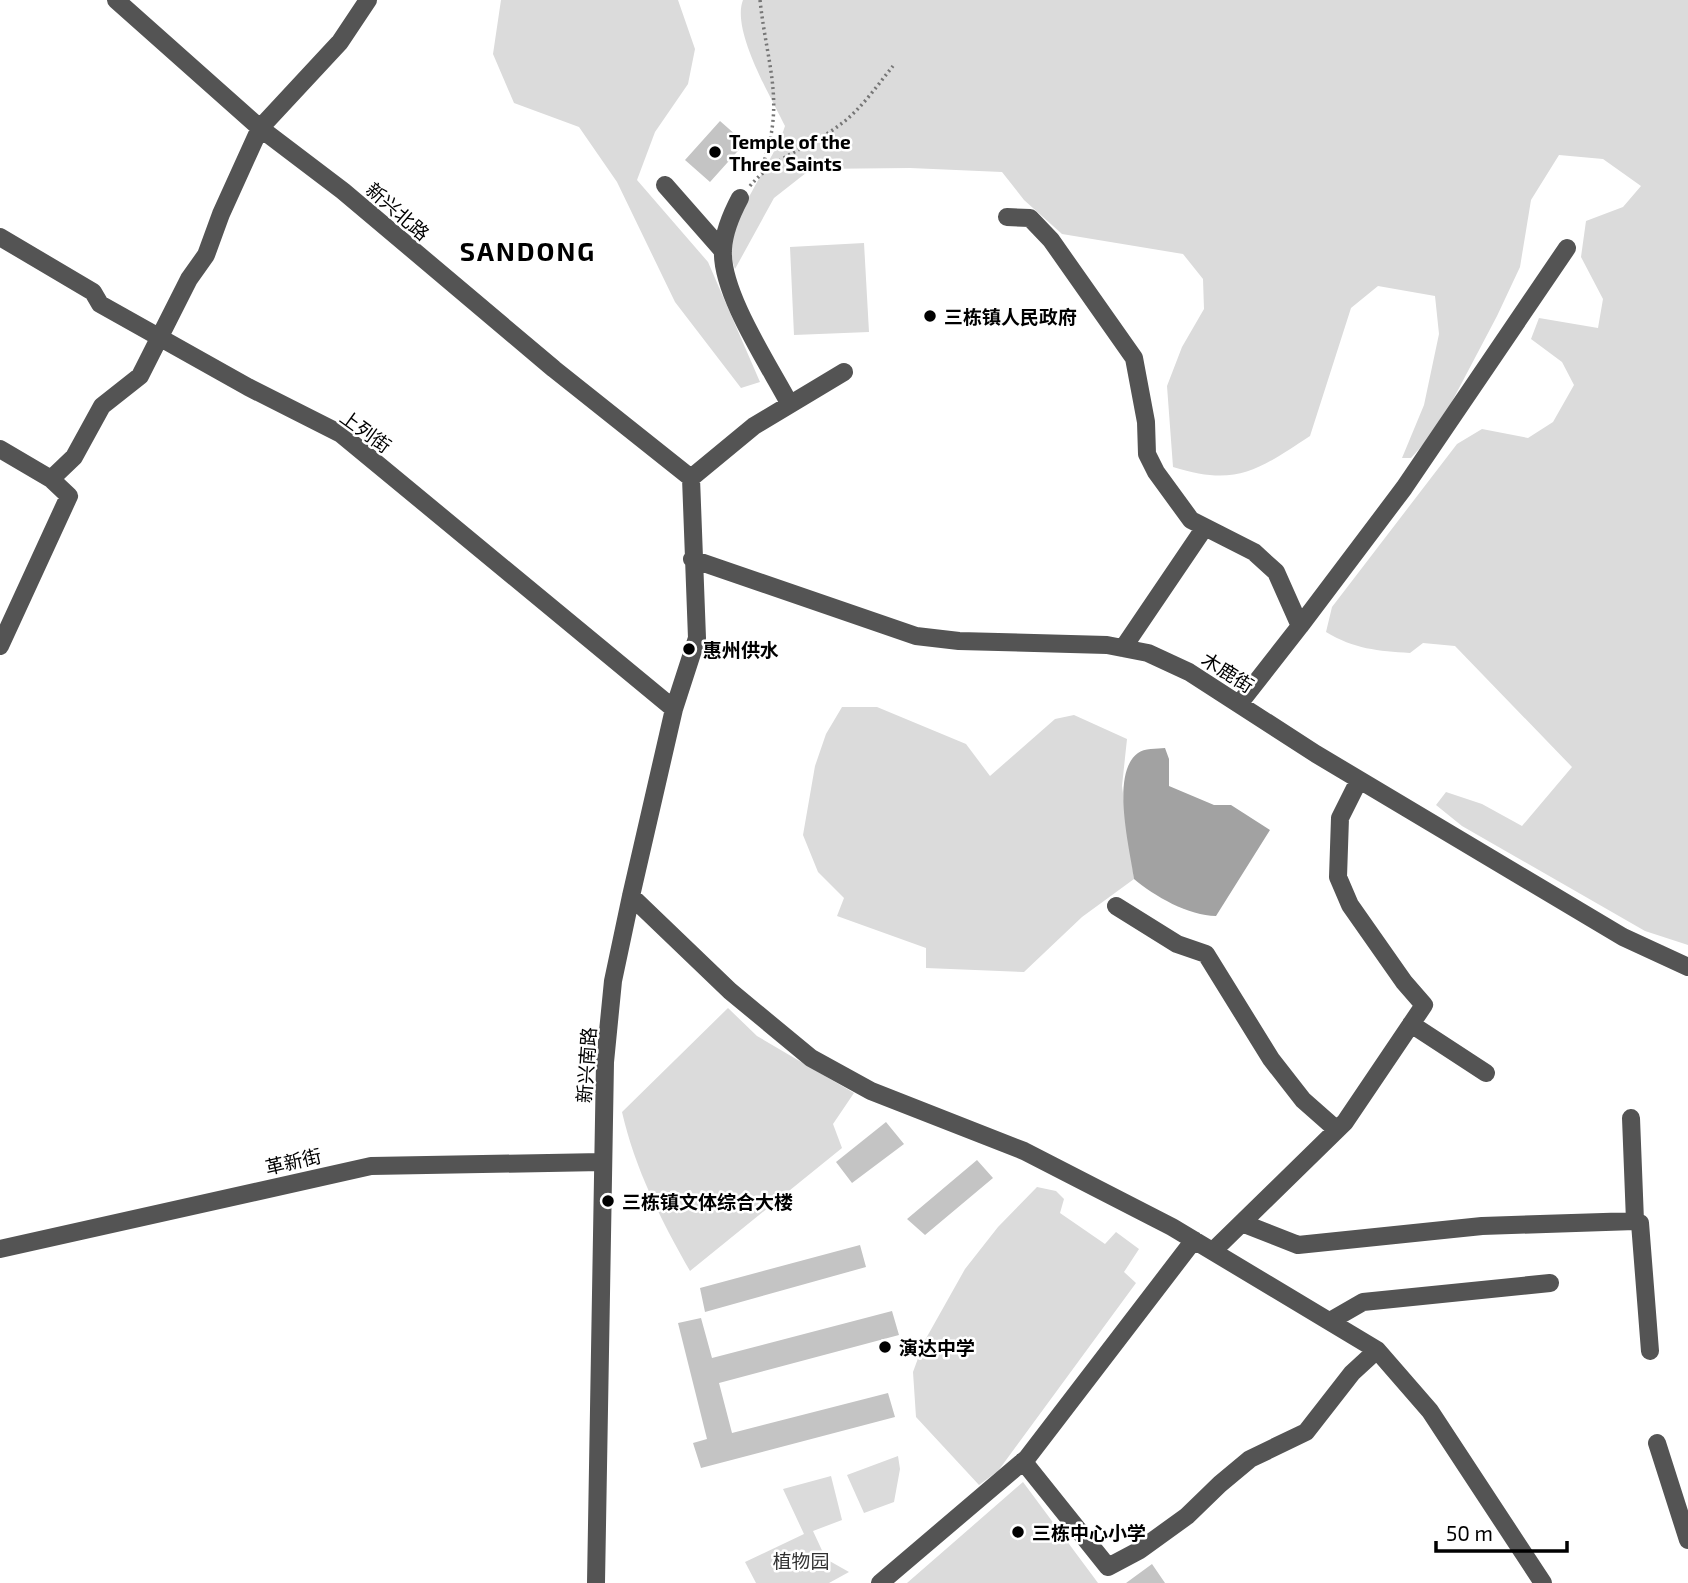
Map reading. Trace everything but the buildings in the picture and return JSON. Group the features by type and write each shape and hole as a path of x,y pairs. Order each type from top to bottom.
{"street":[{"name":"新兴北路","path":"116,0 260,128 343,191 554,369 691,478"},
{"path":"51,479 74,457 102,406 140,376 189,279 206,255 220,214 260,128 340,43 368,0"},
{"path":"665,185 723,251 740,312 789,403"},
{"path":"723,251 732,213 740,198"},
{"path":"1007,217 1030,218 1051,240 1134,358 1146,422 1147,454 1191,520 1254,552 1276,572 1300,626"},
{"name":"上列街","path":"0,237 93,292 100,304 248,387 341,434 674,709"},
{"path":"1238,704 1404,488 1567,248"},
{"path":"692,559 691,478 754,426 844,372"},
{"path":"0,449 51,479 69,496 0,646"},
{"path":"1124,648 1205,527"},
{"name":"新兴南路","path":"596,1583 602,1162 613,981 674,709 697,638 692,559"},
{"name":"木鹿街","path":"692,559 915,636 959,641 1107,645 1148,653 1189,672 1359,780 1623,937 1688,967"},
{"path":"1213,1251 1337,1130 1424,1004 1404,982 1350,905 1338,877 1340,818 1359,780"},
{"path":"631,896 730,991 811,1058 871,1091 1024,1151 1194,1240 1377,1350 1430,1411 1543,1583"},
{"path":"1116,906 1177,944 1206,954 1272,1059 1303,1100 1337,1130"},
{"path":"1411,1024 1486,1073"},
{"path":"1631,1118 1635,1221"},
{"name":"革新街","path":"0,1248 371,1166 602,1162"},
{"path":"1241,1223 1298,1245 1482,1226 1635,1221 1640,1223 1650,1351"},
{"path":"880,1583 1023,1461 1194,1240"},
{"path":"1329,1321 1363,1301 1550,1283"},
{"path":"1023,1461 1108,1567 1140,1550 1188,1516 1250,1459 1306,1432 1352,1373 1377,1350"},
{"path":"1657,1443 1688,1540"}],"path":[{"path":"760,0 776,106 772,143 760,174"},
{"path":"740,198 760,174 795,149 835,128 857,111 893,66"}],"green space":[{"path":"501,0 678,0 695,49 688,84 655,132 637,180 708,262 760,382 741,388 675,302 617,182 579,127 514,103 493,54"},
{"path":"743,0 1688,0 1688,945 1645,931 1462,826 1436,805 1446,792 1482,804 1522,826 1572,767 1455,646 1423,643 1410,653 1387,651 1356,646 1326,632 1332,607 1457,444 1482,429 1528,438 1553,422 1574,385 1562,362 1531,339 1539,318 1598,328 1603,299 1581,257 1586,221 1623,207 1641,186 1603,159 1559,155 1531,200 1520,267 1497,316 1438,428 1411,458 1402,458 1424,405 1439,334 1435,296 1378,286 1351,308 1310,436 1276,458 1246,472 1231,475 1195,473 1173,467 1167,386 1182,347 1204,309 1203,279 1183,254 1062,234 1024,200 1002,172 910,168 811,169 774,198 735,269 732,253 740,216 785,126 747,45 741,13"},
{"path":"864,243 869,332 794,335 790,247"},
{"path":"842,707 877,707 966,744 990,776 1055,719 1074,715 1127,739 1122,786 1134,879 1082,917 1024,972 926,968 926,948 837,916 844,898 818,872 803,835 815,766 826,734"},
{"path":"728,1008 757,1036 854,1093 833,1124 842,1148 690,1271 650,1194 634,1154 622,1112"},
{"path":"1037,1187 1056,1191 1064,1199 1060,1213 1105,1244 1116,1232 1139,1249 1124,1272 1136,1283 998,1471 979,1485 916,1417 913,1372 924,1342 965,1269 998,1227"},
{"path":"898,1456 900,1469 894,1502 864,1513 847,1475"},
{"name":"植物园","path":"831,1476 842,1520 813,1531 826,1559 849,1572 829,1583 756,1583 745,1562 804,1534 783,1489"},
{"name":"三栋中心小学","path":"1023,1482 1098,1583 907,1583"}],"shaded area":[{"path":"1165,748 1169,759 1169,786 1214,805 1231,805 1270,830 1216,916 1195,913 1172,904 1134,879 1124,812 1125,777 1130,763 1138,753 1147,749"}],"place":[{"name":"Temple of the Three Saints","path":"715,152"},
{"name":"三栋镇人民政府","path":"930,316"},
{"name":"惠州供水","path":"689,649"},
{"name":"三栋镇文体综合大楼","path":"608,1201"},
{"name":"演达中学","path":"885,1347"},
{"name":"三栋中心小学","path":"1018,1532"}],"district":[{"name":"SANDONG","path":"528,250"}]}
